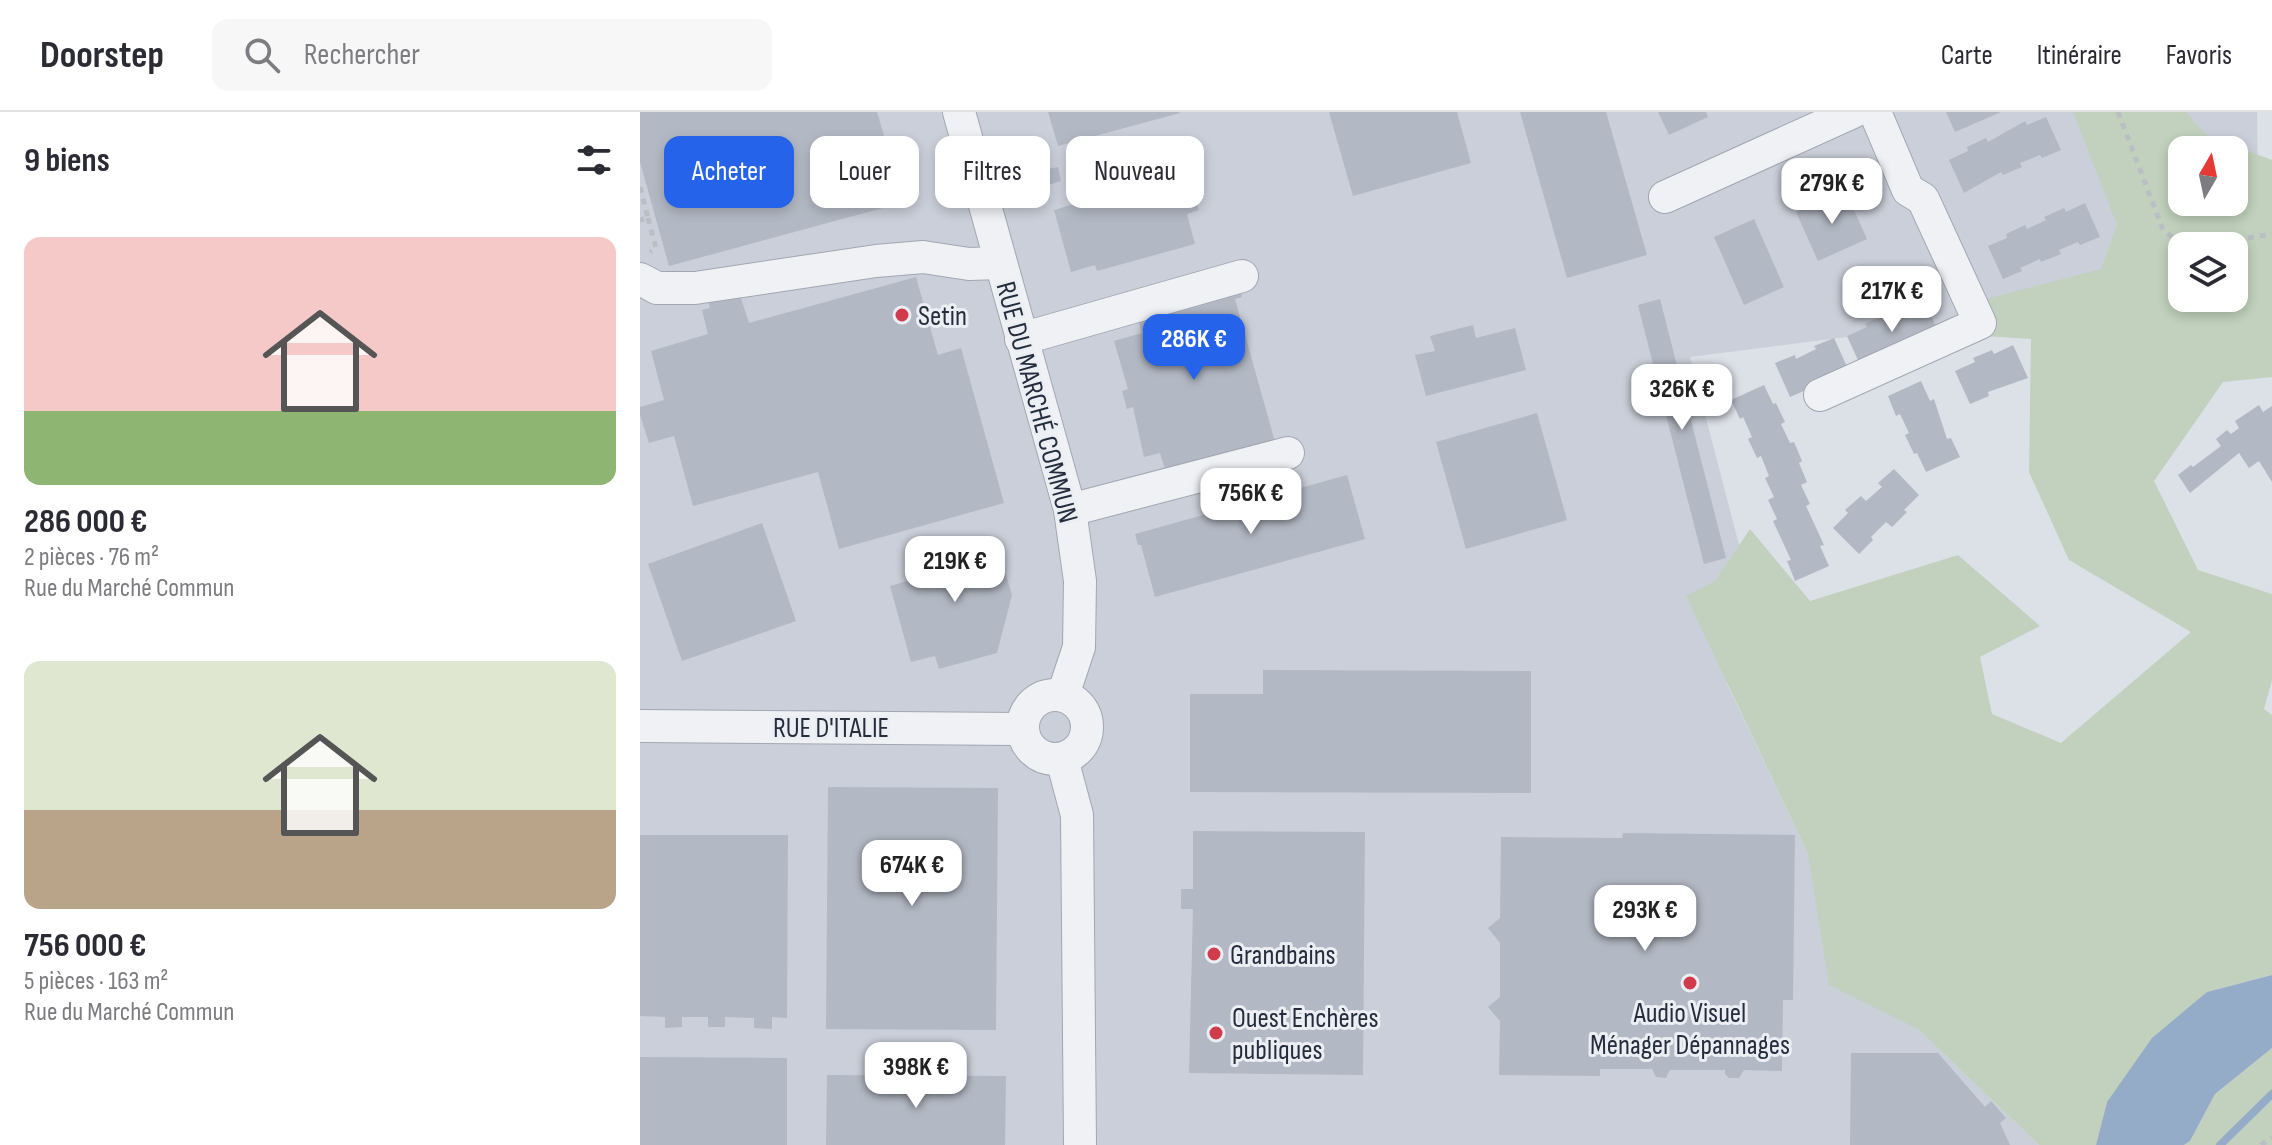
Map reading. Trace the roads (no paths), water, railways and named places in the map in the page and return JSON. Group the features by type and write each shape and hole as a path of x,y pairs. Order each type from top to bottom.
{"street":[{"name":"RUE DU MARCHÉ COMMUN","path":"959,112 1070,510 1080,581 1079,647 1063,695"},
{"path":"1665,197 1853,112"},
{"path":"1820,395 1980,323 1923,199 1908,190 1875,112"},
{"path":"640,279 657,288 695,288 923,257 969,264 1000,263"},
{"path":"1021,339 1242,276"},
{"path":"1070,510 1288,453"},
{"path":"1063,695 1081,707 1088,727 1086,739 1081,748 1062,759 1040,756 1025,740 1023,729 1028,710 1043,697 1063,695"},
{"name":"RUE D'ITALIE","path":"640,726 1023,729"},
{"path":"1062,759 1077,815 1080,1145"}],"water":[{"path":"2272,975 2272,1048 2215,1094 2190,1141 2184,1145 2096,1145 2107,1102 2152,1038 2207,992"}],"waterway":[{"path":"2220,1145 2272,1094"}],"place":[{"name":"Setin","path":"902,315"},
{"name":"Grandbains","path":"1214,954"},
{"name":"Audio Visuel Ménager Dépannages","path":"1690,983"},
{"name":"Ouest Enchères publiques","path":"1216,1033"}]}
